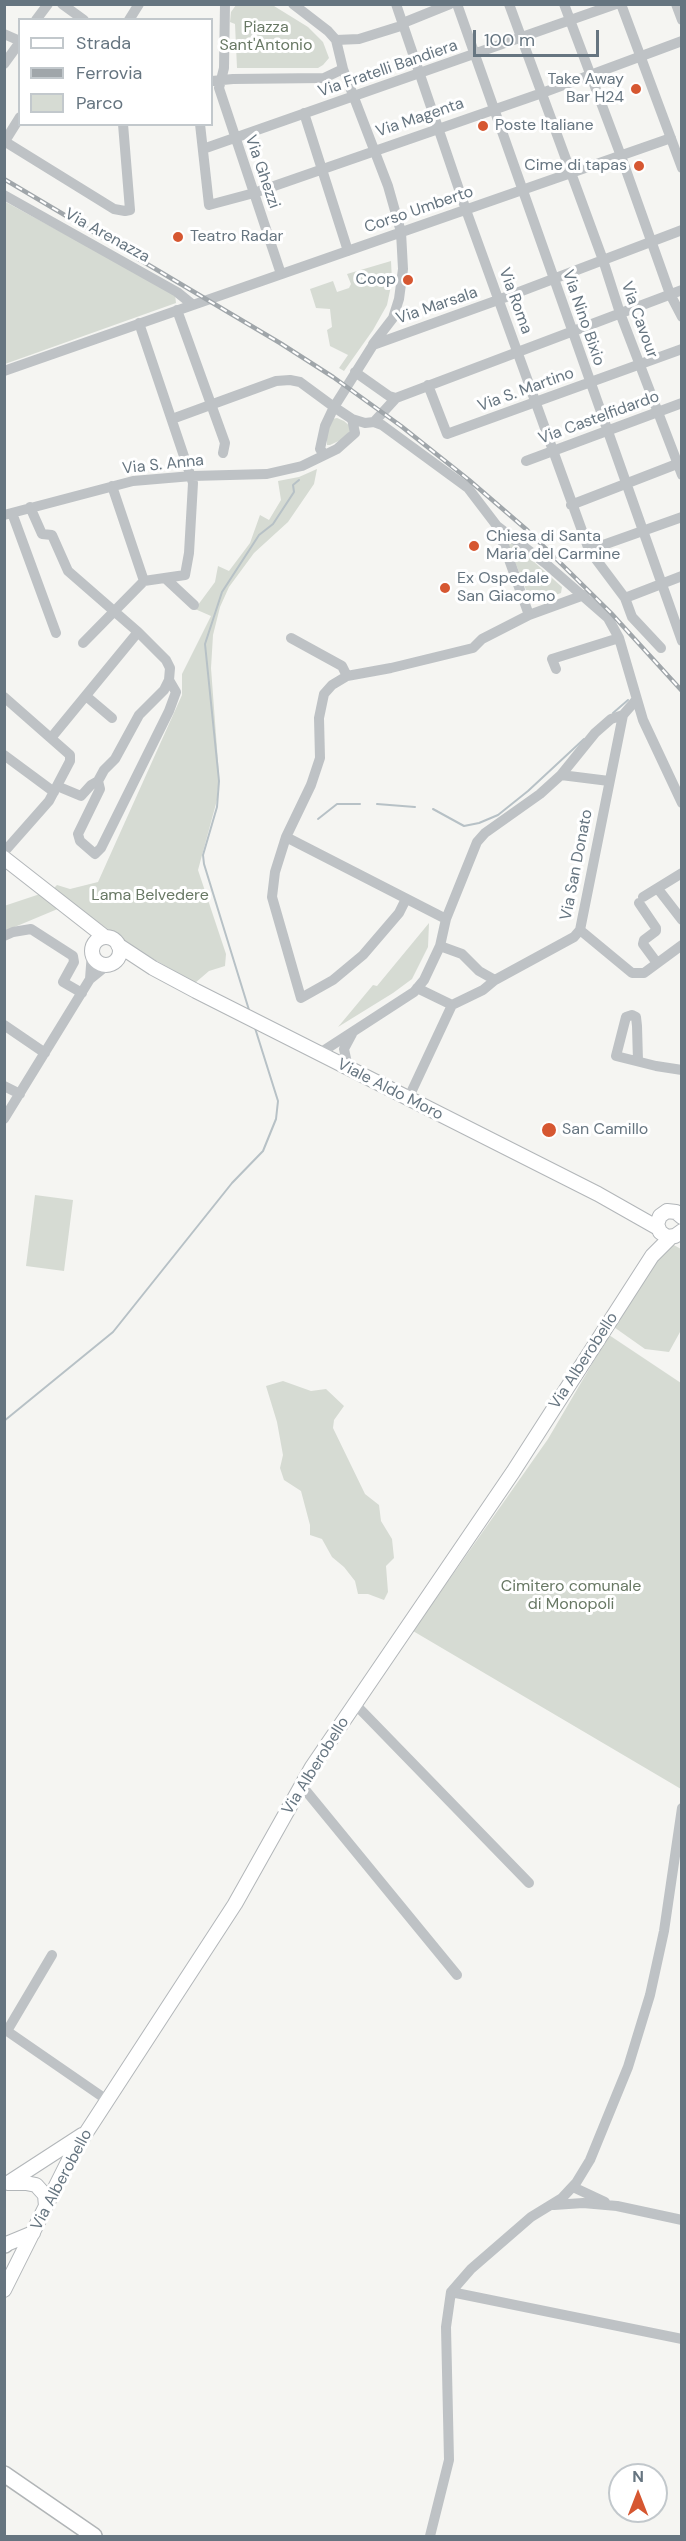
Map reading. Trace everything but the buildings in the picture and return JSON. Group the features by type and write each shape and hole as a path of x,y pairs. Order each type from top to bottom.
{"highway":[{"path":"4,2474 94,2536"},
{"path":"4,2487 77,2536"}],"main road":[{"path":"4,858 73,911 105,937 113,939 120,952 110,964 95,960 73,911"},
{"path":"92,950 97,940 105,937"},
{"name":"Viale Aldo Moro","path":"118,945 153,968 671,1234"},
{"name":"Viale Aldo Moro","path":"110,964 138,963 153,968"},
{"path":"627,1211 644,1215 674,1213"},
{"path":"671,1234 658,1220 674,1213"},
{"name":"Via Alberobello","path":"4,2290 71,2156 235,1904 302,1786 513,1472 652,1256 671,1234"},
{"path":"6,2184 86,2132"},
{"path":"6,2184 26,2182 36,2185 45,2195 46,2206"},
{"path":"4,2245 33,2233"}],"street":[{"path":"38,18 48,4"},
{"path":"62,4 81,18"},
{"path":"130,18 140,4"},
{"name":"Via Ghezzi","path":"225,4 224,68 217,81 281,274"},
{"path":"293,4 328,30 336,40 343,69 388,186 401,232 403,269 399,299 393,318 355,372 334,407 325,426 320,449 325,455"},
{"name":"Via Roma","path":"396,4 466,210 589,550 625,598 632,617 661,648"},
{"path":"336,40 359,39 450,4"},
{"name":"Via Nino Bixio","path":"457,4 681,641"},
{"name":"Via Cavour","path":"509,4 639,365 679,463 681,475"},
{"path":"564,4 670,294 681,317"},
{"path":"618,4 640,56 681,168"},
{"name":"Via Fratelli Bandiera","path":"203,149 618,4"},
{"path":"676,4 681,20"},
{"path":"4,34 18,40"},
{"name":"Via Magenta","path":"203,149 209,205 254,193 542,93 681,41"},
{"path":"4,64 18,44"},
{"path":"217,81 324,78 343,69"},
{"path":"304,113 348,250"},
{"path":"18,120 5,141 114,209 125,211 130,210 123,126"},
{"path":"200,126 203,149"},
{"name":"Corso Umberto","path":"4,371 671,138"},
{"name":"Via Arenazza","path":"4,195 177,292 193,304"},
{"name":"Via Marsala","path":"373,345 681,230"},
{"path":"378,423 396,398 681,290"},
{"path":"177,310 225,444 223,453"},
{"path":"83,643 144,581 185,575 188,566 192,476 139,323"},
{"name":"Via S. Martino","path":"428,385 447,434 681,349"},
{"path":"355,372 389,396 396,398"},
{"path":"172,419 276,381 300,382 352,419 365,423 378,423 468,488 497,526 584,595 608,618 619,638 643,720 666,775 681,803"},
{"name":"Via Castelfidardo","path":"526,461 681,404"},
{"path":"348,442 355,433 352,419"},
{"name":"Via S. Anna","path":"8,514 133,481 192,476 267,474 302,466 378,423"},
{"path":"572,505 679,463"},
{"path":"112,486 144,581"},
{"path":"4,755 56,789 81,796 98,781 104,770 115,759 138,715 164,690 169,680 170,668 166,660 138,632 68,571 52,534 42,534 30,507"},
{"path":"8,514 56,633"},
{"path":"589,550 681,517"},
{"path":"497,526 529,615"},
{"path":"625,598 681,576"},
{"path":"165,578 194,604"},
{"path":"406,899 399,913 363,955 333,980 301,998 272,897 275,872 286,837 311,785 320,758 318,718 324,694 332,685 347,676 473,648 482,639 529,615 584,595"},
{"path":"51,738 138,632"},
{"path":"291,638 342,666 347,676"},
{"path":"556,669 552,660 619,638"},
{"path":"98,781 100,789 78,834 80,841 95,854 101,848 169,711 176,692 169,680"},
{"path":"86,696 112,718"},
{"path":"4,697 70,755 70,761 49,801 4,852"},
{"name":"Via San Donato","path":"452,1005 483,990 495,980 574,937 580,930 624,715 636,700"},
{"name":"Via San Donato","path":"320,1053 417,988 431,967 440,946 445,924 477,842 485,833 540,794 561,775 595,733 611,719 624,715"},
{"path":"561,775 609,781"},
{"path":"286,837 406,899 445,924 462,954 479,971 495,980"},
{"path":"657,963 643,944 644,940 656,931 656,928 641,900 681,873"},
{"path":"658,889 681,920"},
{"path":"4,936 31,929 73,956 74,962 63,982 82,993"},
{"path":"580,930 632,973 644,973 681,945"},
{"path":"440,946 462,954"},
{"path":"90,979 92,950"},
{"path":"4,1119 90,979 110,964"},
{"path":"408,1099 452,1005 417,988"},
{"path":"4,1025 45,1053"},
{"path":"348,1068 344,1049 354,1031"},
{"path":"638,1061 681,1070"},
{"path":"4,1086 20,1094"},
{"path":"355,1704 529,1883"},
{"path":"302,1786 457,1975"},
{"path":"430,2536 449,2460 446,2327 451,2292 471,2269 531,2217 571,2189 590,2160 628,2067 650,1995 664,1931 681,1808"},
{"path":"52,1956 7,2031 107,2100"},
{"path":"580,2177 588,2200"},
{"path":"571,2189 571,2196 681,2220"},
{"path":"551,2205 588,2200"},
{"path":"451,2292 681,2339"}],"green space":[{"name":"Piazza Sant'Antonio","path":"236,5 274,6 308,27 323,42 329,58 323,65 318,68 237,68 235,24 230,22 231,12"},
{"path":"4,201 175,294 176,303 5,364"},
{"path":"391,261 392,281 387,305 373,330 344,371 339,368 348,355 330,346 327,330 332,327 330,309 316,308 310,289 333,281 337,292 349,288 351,284 347,274"},
{"path":"337,418 352,428 343,439 327,445 327,429 332,419"},
{"name":"Lama Belvedere","path":"317,469 314,484 288,522 254,553 229,587 220,607 213,635 211,668 219,775 217,800 198,870 226,954 225,966 209,971 195,983 131,946 72,903 5,931 4,906 52,890 57,885 70,889 98,882 182,695 182,674 211,616 195,609 215,582 218,566 229,571 250,543 260,515 269,520 281,500 278,481 299,477"},
{"path":"513,543 562,587 561,593 535,602 530,600 508,544"},
{"path":"429,923 428,947 412,979 338,1027 373,985 377,986"},
{"path":"35,1195 73,1200 64,1271 26,1266"},
{"path":"670,1243 681,1249 680,1332 669,1352 645,1349 611,1325"},
{"name":"Cimitero comunale di Monopoli","path":"609,1335 681,1383 681,1789 413,1631 548,1439"},
{"path":"283,1381 311,1391 326,1389 344,1406 334,1420 333,1428 365,1494 379,1505 381,1521 392,1539 394,1558 386,1566 388,1592 384,1600 368,1594 358,1594 355,1581 332,1557 322,1539 310,1535 310,1525 301,1491 284,1480 280,1468 283,1455 277,1422 266,1386"}],"waterway":[{"path":"249,1010 204,864 203,855 217,807 219,781 205,644 222,592 259,535 273,524 294,492 293,485 299,480"},
{"path":"613,713 628,700"},
{"path":"433,809 464,826 498,815 528,791 584,739"},
{"path":"318,819 337,804 360,804"},
{"path":"377,804 415,807"},
{"path":"4,1421 113,1332 232,1183 263,1151 276,1119 278,1101 255,1028"}],"railway":[{"path":"4,179 280,343 333,377 401,426 527,530 611,613 682,691"}],"place":[{"name":"Take Away Bar H24","path":"636,89"},
{"name":"Poste Italiane","path":"483,126"},
{"name":"Cime di tapas","path":"639,166"},
{"name":"Teatro Radar","path":"178,237"},
{"name":"Coop","path":"408,280"},
{"name":"Chiesa di Santa Maria del Carmine","path":"474,546"},
{"name":"Ex Ospedale San Giacomo","path":"445,588"},
{"name":"San Camillo","path":"549,1130"}]}
